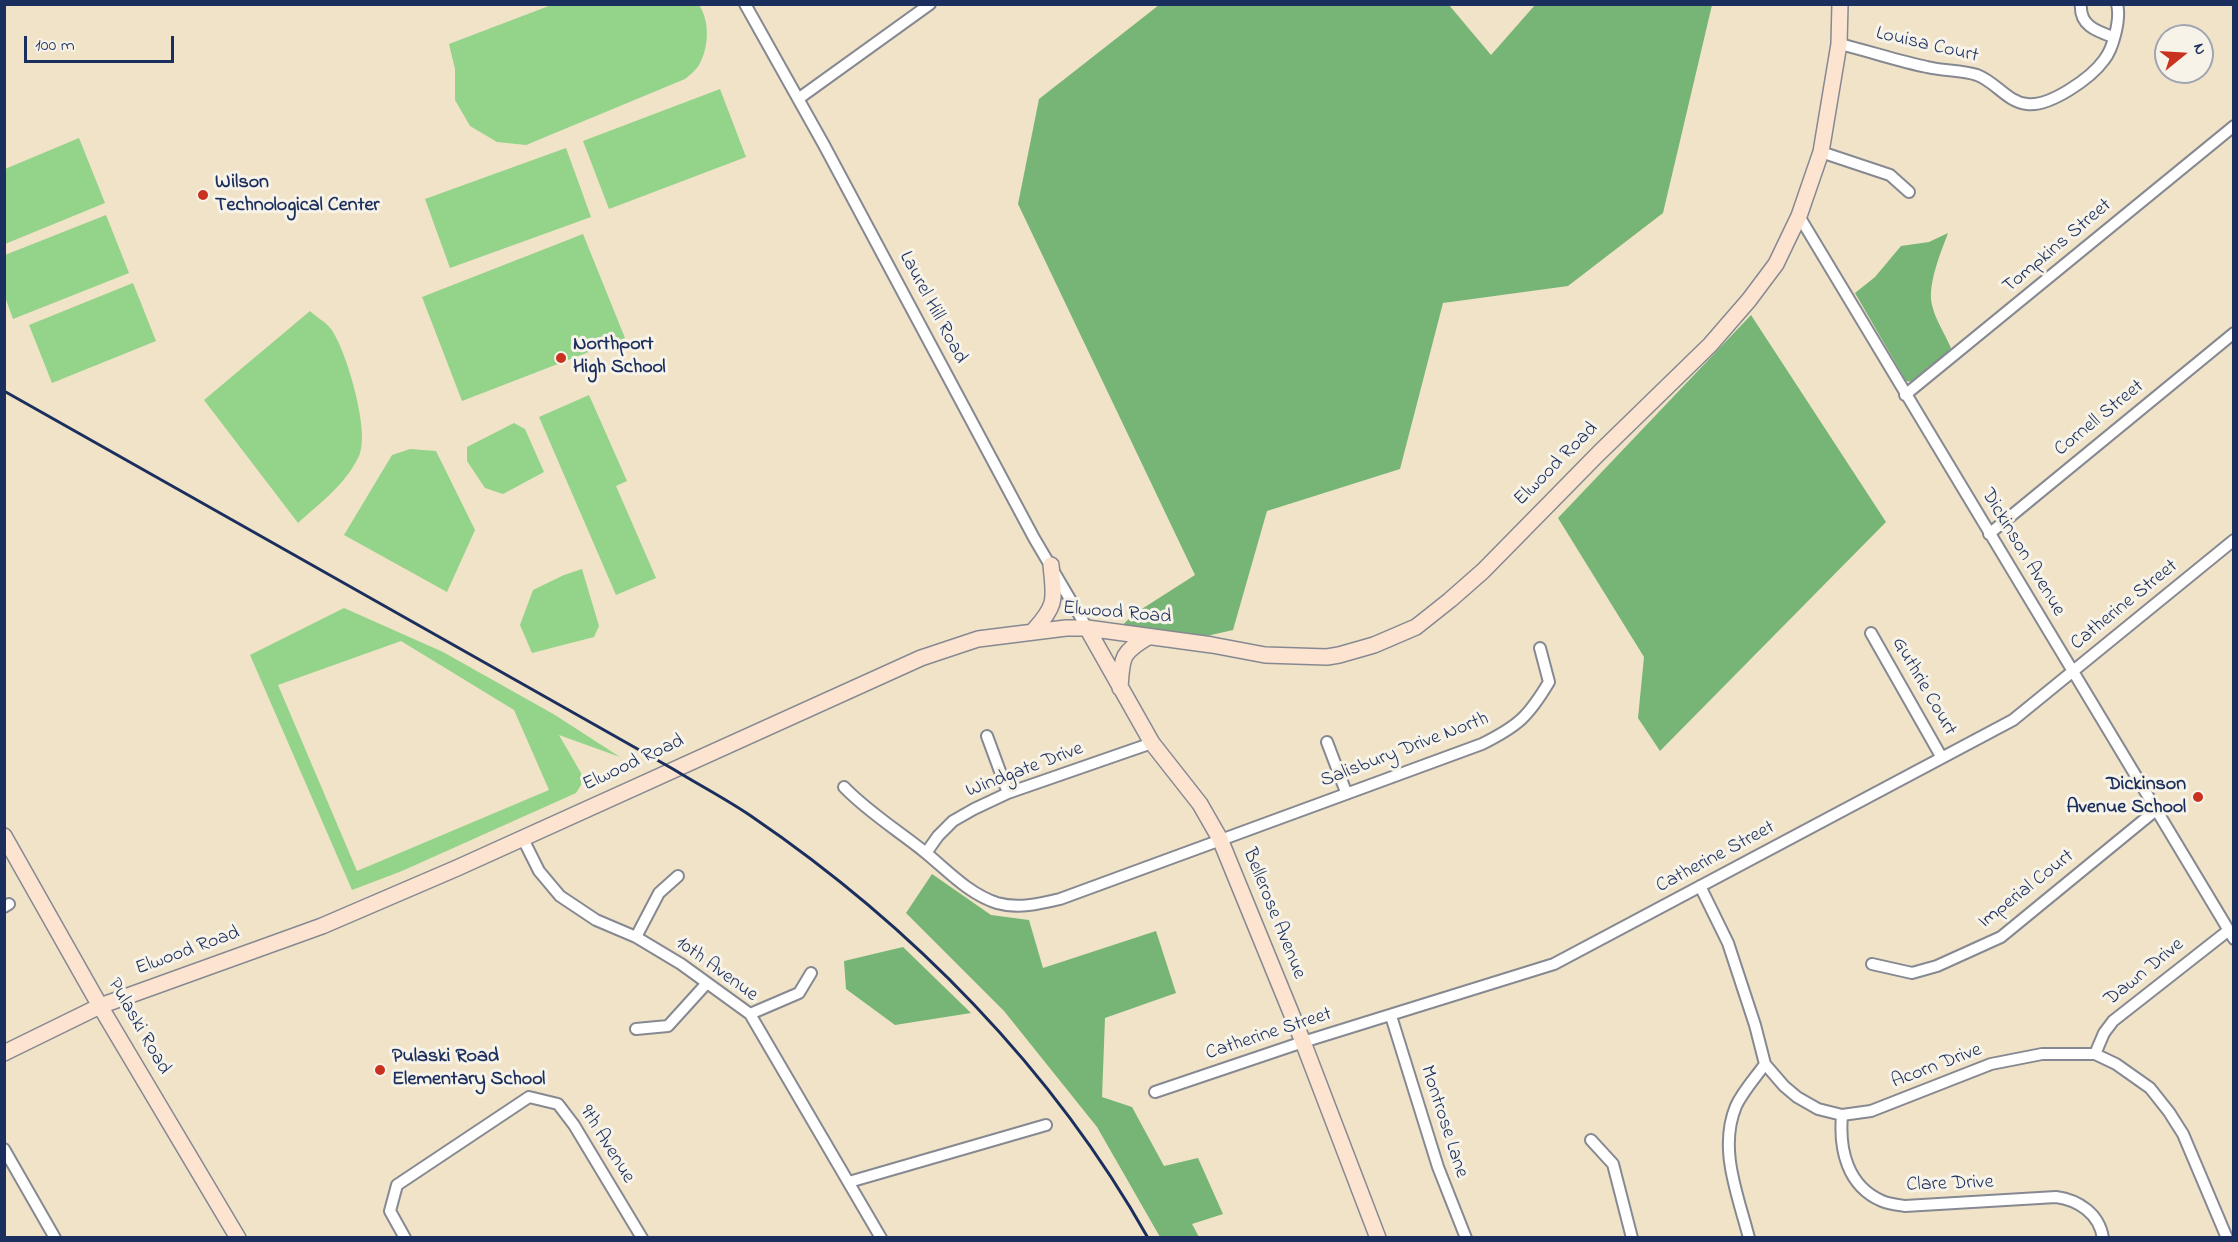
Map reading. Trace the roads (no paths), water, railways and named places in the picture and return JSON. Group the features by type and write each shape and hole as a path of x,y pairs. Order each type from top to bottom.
{"main road":[{"name":"Elwood Road","path":"4,1053 100,1006 322,926 523,839 921,658 978,639 1034,630 1087,628 1264,655 1327,657 1374,645 1416,627 1483,571 1710,345 1749,300 1776,264 1799,216 1821,152 1839,44 1840,4"},
{"path":"1034,630 1049,614 1054,599 1051,565"},
{"name":"Bellerose Avenue","path":"1087,628 1152,743 1200,804 1220,839 1303,1042 1378,1238"},
{"path":"1120,688 1122,661 1130,648 1148,637"},
{"name":"Pulaski Road","path":"4,836 100,1006 238,1238"}],"street":[{"name":"Laurel Hill Road","path":"745,4 1034,538 1087,628"},
{"path":"798,99 930,4"},
{"path":"2081,4 2080,12 2084,22 2113,37"},
{"name":"Louisa Court","path":"1839,44 1927,67 1974,74 1990,80 2013,100 2028,104 2045,103 2061,96 2099,67 2109,52 2119,19 2117,4"},
{"name":"Tompkins Street","path":"1905,395 2234,126"},
{"path":"1821,152 1890,175 1908,192"},
{"name":"Dickinson Avenue","path":"1799,216 2231,935"},
{"name":"Cornell Street","path":"1989,534 2234,333"},
{"name":"Catherine Street","path":"1155,1092 1303,1042 1554,964 2013,720 2234,540"},
{"name":"Guthrie Court","path":"1871,633 1942,758"},
{"name":"Salisbury Drive North","path":"844,787 862,806 982,897 1018,907 1060,899 1346,792 1482,744 1505,732 1525,718 1550,682 1540,648"},
{"path":"987,736 1008,794"},
{"path":"1327,742 1346,792"},
{"name":"Windgate Drive","path":"926,854 952,821 1008,794 1152,743"},
{"name":"Imperial Court","path":"1872,964 1912,973 1937,966 2001,937 2156,810"},
{"name":"10th Avenue","path":"523,839 539,871 560,896 596,920 636,937 750,1014 881,1238"},
{"path":"636,937 659,893 678,876"},
{"name":"Acorn Drive","path":"1700,886 1728,943 1755,1025 1765,1064 1797,1097 1818,1109 1842,1115 1871,1112 1991,1064 2042,1054 2095,1054 2116,1064 2150,1088 2169,1112 2183,1134 2227,1238"},
{"name":"Dawn Drive","path":"2095,1054 2104,1033 2113,1021 2231,935"},
{"path":"750,1014 799,993 811,973"},
{"path":"636,1029 668,1026 707,983"},
{"name":"Montrose Lane","path":"1391,1016 1438,1167 1466,1238"},
{"path":"1749,1238 1728,1150 1729,1127 1737,1104 1765,1064"},
{"name":"9th Avenue","path":"405,1238 390,1211 397,1185 529,1097 558,1104 574,1125 642,1238"},
{"name":"Clare Drive","path":"1842,1115 1840,1136 1843,1154 1850,1171 1861,1187 1883,1202 1905,1206 2056,1197 2072,1199 2095,1218 2103,1238"},
{"path":"849,1182 1046,1125"},
{"path":"1592,1140 1613,1164 1632,1238"},
{"path":"4,1149 55,1238"}],"railway":[{"path":"4,391 673,769 742,810 810,858 922,953 974,1004 1023,1059 1068,1116 1110,1176 1148,1238"}],"place":[{"name":"Wilson Technological Center","path":"203,195"},
{"name":"Northport High School","path":"561,358"},
{"name":"Dickinson Avenue School","path":"2198,797"},
{"name":"Pulaski Road Elementary School","path":"380,1070"}]}
